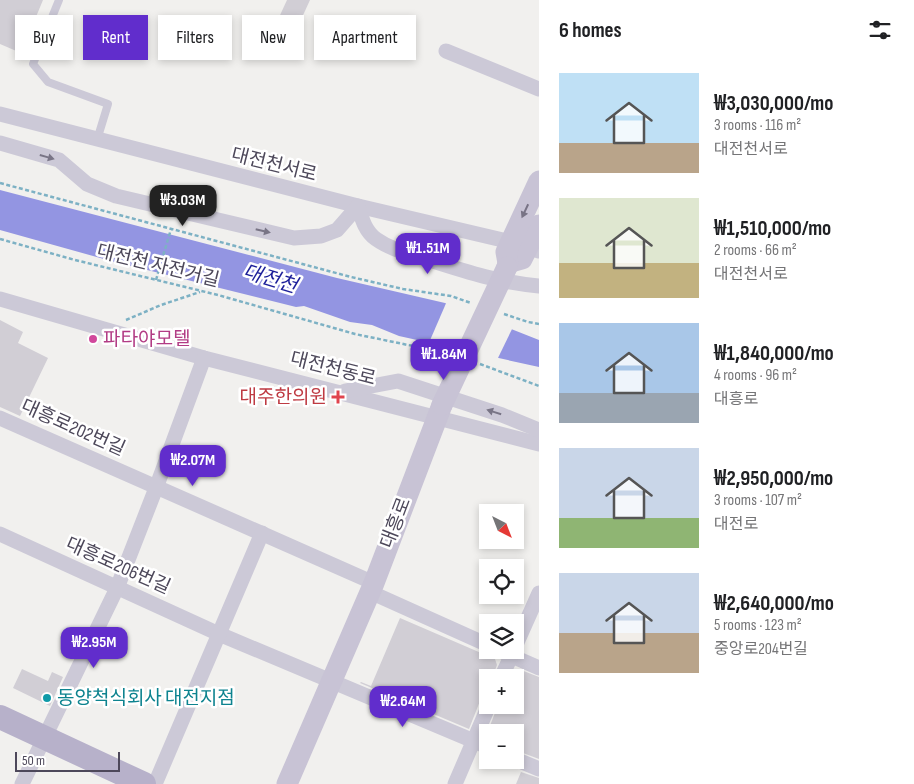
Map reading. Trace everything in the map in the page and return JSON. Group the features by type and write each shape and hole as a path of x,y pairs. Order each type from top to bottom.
{"main road":[{"name":"대흥로","path":"526,247 539,181"},
{"name":"대흥로","path":"287,784 372,588 439,411 508,265 506,252 526,247 539,226"},
{"path":"0,718 144,784"}],"street":[{"path":"446,51 539,89"},
{"name":"대전천서로","path":"0,114 526,247"},
{"path":"0,143 59,160 86,184 116,196 294,238 321,236 337,230 358,206 366,229 376,239 389,246 473,275 510,283 539,286"},
{"name":"대전천동로","path":"0,299 204,358 341,392 439,411 539,444"},
{"path":"22,784 117,588 204,358"},
{"path":"341,392 398,381 502,415 539,430"},
{"name":"대흥로202번길","path":"0,418 262,533 479,641"},
{"path":"155,784 262,533"},
{"name":"대흥로206번길","path":"0,534 219,634 479,743"},
{"path":"524,623 539,593"},
{"path":"524,659 539,668"},
{"path":"455,784 485,714"},
{"path":"524,763 539,769"}],"lane":[{"path":"59,0 33,64 48,82 108,104 97,140"}],"path":[{"name":"대전천 자전거길","path":"0,182 351,277 451,296 477,305"},
{"path":"156,280 172,228"},
{"name":"대전천 자전거길","path":"0,240 201,291 355,334 408,346 452,352"},
{"path":"121,322 201,291"},
{"path":"502,313 539,324"},
{"path":"474,361 489,369 539,386"}],"water":[{"name":"대전천","path":"0,190 337,278 445,303 539,340 539,367 399,336 372,325 350,322 304,306 296,307 111,261 0,230"}],"pier":[{"path":"447,301 513,327 497,360 428,345"}],"building":[{"path":"0,0 43,0 37,15 15,15 15,50 0,44"},
{"path":"287,0 310,0 303,15 280,15"},
{"path":"0,320 23,332 18,343 48,358 20,416 0,407"},
{"path":"400,618 479,652 479,659 495,659 497,665 495,669 479,669 479,704 469,729 360,683 371,686"},
{"name":"동양척식회사 대전지점","path":"22,669 48,681 52,672 63,677 50,706 13,688"},
{"path":"524,671 539,677 539,759 524,753 524,724 491,724 495,714 524,714"},
{"path":"521,772 539,778 539,784 516,784"}],"place":[{"name":"파타야모텔","path":"93,339"},
{"name":"대주한의원","path":"338,397"},
{"name":"동양척식회사 대전지점","path":"47,698"}]}
